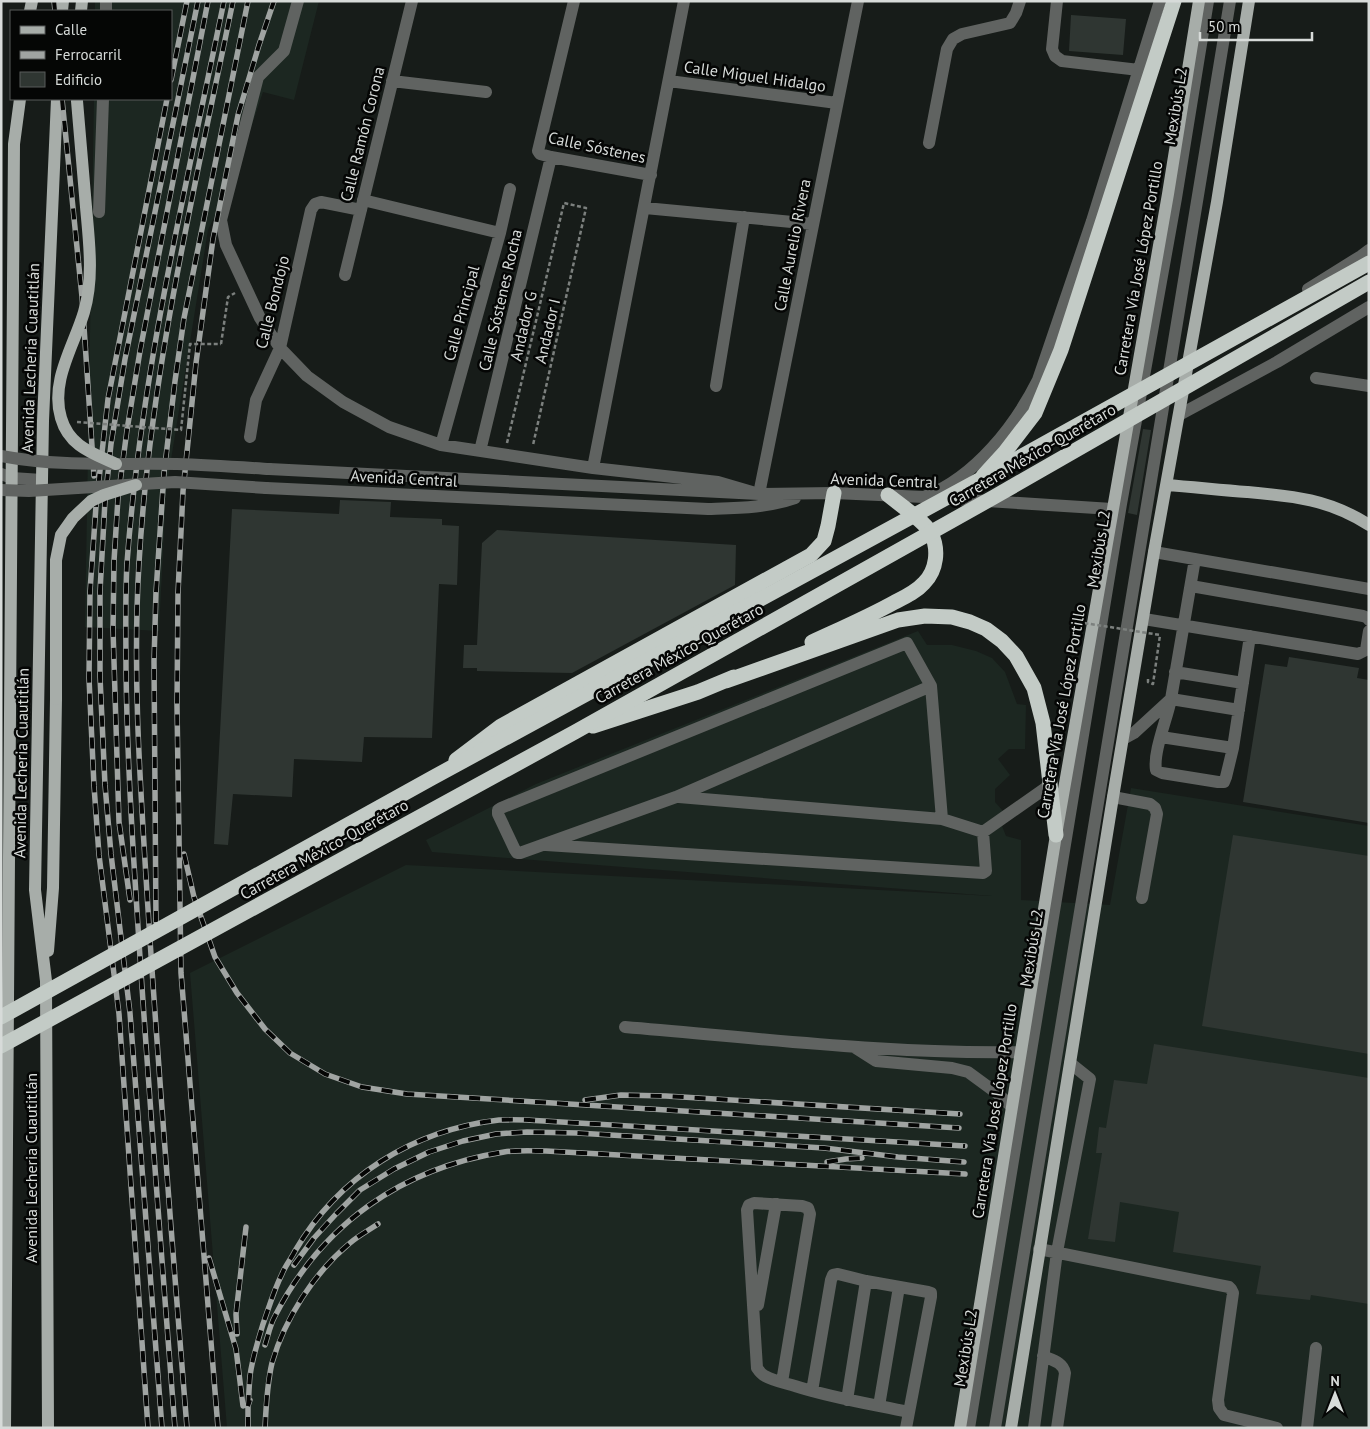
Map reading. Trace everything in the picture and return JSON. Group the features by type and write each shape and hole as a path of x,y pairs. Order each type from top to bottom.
{"highway":[{"path":"979,480 1005,452 1035,413 1061,350 1174,1"},
{"name":"Carretera México-Querétaro","path":"1,1017 432,778 979,480 1369,263"},
{"name":"Carretera México-Querétaro","path":"1,1046 575,732 986,502 1369,282"},
{"path":"432,778 501,726 811,555 824,541 834,493"},
{"path":"575,732 698,692 912,594 924,584 933,570 936,548 930,532 917,518 888,495"},
{"path":"726,680 898,620 925,616 952,617 986,629 1002,641 1016,656 1034,688 1042,723 1056,835"}],"main road":[{"name":"Carretera Vía José López Portillo","path":"960,1428 1056,835 1166,204 1199,1"},
{"path":"1011,1428 1113,797 1154,552 1217,202 1249,1"},
{"name":"Avenida Lecheria Cuautitlán","path":"5,1428 7,476 14,144 20,100"},
{"name":"Avenida Lecheria Cuautitlán","path":"48,1428 46,981 35,890 43,411 57,100"},
{"path":"77,100 89,247 89,281 84,312 60,378 58,402 65,430 72,439 85,450 116,464"},
{"path":"46,981 53,888 56,560 61,535 73,518 91,501 136,485"},
{"path":"1166,485 1298,497 1329,504 1353,514 1369,524"}],"street":[{"path":"298,1 284,51 258,77 221,220 226,245 260,318 280,348 307,376 343,402 389,427 441,445 593,468 718,482 759,494"},
{"name":"Calle Ramón Corona","path":"345,274 412,1"},
{"name":"Calle Sóstenes","path":"574,1 538,151 540,154 551,157 651,175"},
{"path":"593,468 684,1"},
{"name":"Calle Aurelio Rivera","path":"759,494 858,1"},
{"path":"929,143 947,49 953,39 962,34 1010,23 1020,1"},
{"path":"1057,1 1052,49 1055,56 1062,61 1138,70"},
{"path":"924,497 940,490 969,470 981,458 1006,431 1027,401 1038,380 1092,221 1160,1 1154,1"},
{"name":"Mexibús L2","path":"969,1428 1122,504 1176,198 1208,1"},
{"path":"995,1428 1230,1"},
{"path":"392,81 486,92"},
{"name":"Calle Miguel Hidalgo","path":"669,81 837,103"},
{"path":"99,212 103,100"},
{"name":"Calle Sóstenes Rocha","path":"480,451 551,157"},
{"name":"Calle Principal","path":"441,445 500,233 510,189"},
{"name":"Calle Bondojo","path":"250,437 256,400 280,348 311,210 316,204 321,202 362,205"},
{"path":"362,205 500,233"},
{"path":"645,208 813,224"},
{"path":"716,386 744,218"},
{"path":"1189,356 1201,353 1240,332 1369,250"},
{"path":"1179,415 1277,362 1369,307"},
{"path":"1316,378 1369,386"},
{"name":"Avenida Central","path":"1,456 30,461 78,464 177,464 759,494 834,493 888,495 1112,509"},
{"path":"7,476 42,480"},
{"name":"Avenida Central","path":"1,490 29,491 175,482 708,509 759,506 782,502 804,494"},
{"path":"1154,552 1369,589"},
{"path":"1195,559 1171,699 1155,763 1156,770 1162,773 1224,782 1233,748 1250,636"},
{"path":"1191,586 1363,616 1369,620"},
{"path":"1144,619 1358,654 1366,650 1369,631"},
{"path":"931,686 676,797 517,853 498,814 498,810 907,643 931,686 942,819"},
{"path":"1175,672 1243,682"},
{"path":"1123,739 1134,733 1171,699"},
{"path":"1171,699 1239,710"},
{"path":"1161,736 1233,748"},
{"path":"983,832 1050,785"},
{"path":"676,797 942,819 983,832"},
{"path":"1113,797 1150,804 1155,808 1156,814 1142,898"},
{"path":"541,845 983,873 986,871 983,832"},
{"path":"625,1027 852,1046 953,1052 1020,1052"},
{"path":"852,1046 876,1061 952,1068 968,1072 1012,1106"},
{"path":"1034,1428 1058,1252 1090,1079 1070,1063"},
{"path":"782,1382 810,1214 808,1208 754,1203 749,1205 747,1210 757,1368 765,1376 782,1382 812,1391 909,1412"},
{"path":"754,1325 776,1204"},
{"path":"1040,1249 1232,1289 1218,1400 1219,1408 1224,1415 1277,1428"},
{"path":"812,1391 831,1280 834,1275 838,1274 931,1293 906,1428"},
{"path":"847,1400 866,1281"},
{"path":"880,1406 899,1287"},
{"path":"1307,1428 1316,1348"},
{"path":"1043,1356 1064,1367 1065,1373 1057,1428"}],"path":[{"name":"Andador G","path":"505,455 564,203 586,208"},
{"name":"Andador I","path":"530,458 586,208"},
{"path":"77,422 181,430 190,344 221,344 228,296 246,288"},
{"path":"1078,622 1160,635 1152,684 1148,682 1149,674"}],"shaded area":[{"path":"95,1 319,1 294,100 263,92 238,166 208,230 166,491 159,631 85,627 94,100 172,100 172,10 95,10"},
{"path":"918,631 927,645 952,645 976,651 992,658 1005,672 1017,704 1026,705 1025,749 1009,749 998,759 1010,775 995,789 995,802 1003,811 998,816 1006,836 1021,840 1021,900 1110,905 1131,788 1369,826 1369,1428 227,1428 190,973 406,865 992,896 432,852 426,840 536,784"}],"building":[{"path":"1071,15 1126,19 1123,55 1069,51"},
{"path":"1143,429 1151,430 1137,515 1128,513"},
{"path":"340,500 391,502 390,517 442,519 442,525 459,526 457,585 439,584 432,738 364,737 362,762 294,759 292,797 233,794 228,845 214,844 232,509 339,514"},
{"path":"497,530 736,545 735,585 572,673 477,671 477,668 463,668 464,645 477,645 482,543"},
{"path":"1289,657 1359,668 1357,678 1369,680 1369,823 1243,802 1265,664 1287,667"},
{"path":"1233,835 1369,856 1369,1054 1202,1026"},
{"path":"1154,1044 1369,1078 1369,1304 1311,1295 1310,1300 1256,1294 1261,1266 1173,1252 1179,1212 1120,1202 1115,1242 1088,1239 1102,1153 1096,1153 1099,1127 1106,1128 1114,1080 1147,1084"}],"railway":[{"path":"54,1 55,10"},
{"path":"172,75 187,1"},
{"path":"162,1428 130,1013 111,854 105,785 100,677 100,591 105,501 111,444 125,359 198,1"},
{"path":"130,900 119,822 113,629 114,561 118,498 140,351 208,1"},
{"path":"175,1428 149,1095 132,839 128,755 126,576 134,492 154,351 180,210 224,1"},
{"path":"187,1428 152,974 138,736 137,606 145,492 153,421 164,351 189,210 233,1"},
{"path":"156,922 154,661 156,592 164,473 184,318 248,1"},
{"path":"218,1428 181,973 177,705 178,593 183,491 196,363 213,239 238,115 274,1"},
{"path":"62,100 82,297 94,476"},
{"path":"148,1428 119,1014 99,855 94,786 89,678 90,591 96,506 108,399 167,100"},
{"path":"184,854 194,897 215,957 237,993 265,1029 290,1053 325,1074 362,1087 407,1094 959,1128"},
{"path":"585,1100 621,1095 666,1096 960,1114"},
{"path":"248,1406 250,1376 255,1350 276,1286 295,1251 313,1224 333,1200 356,1179 381,1161 408,1146 437,1134 467,1125 499,1120 516,1120 965,1146"},
{"path":"294,1265 314,1238 360,1190 394,1169 429,1152 463,1141 496,1134 527,1132 577,1133 824,1148 898,1157 964,1162"},
{"path":"265,1345 273,1319 294,1283 316,1254 341,1228 369,1206 399,1187 432,1171 467,1160 509,1151 546,1151 965,1174"},
{"path":"827,1162 862,1158"},
{"path":"265,1428 272,1363 293,1313 302,1297 324,1268 353,1240 378,1224"},
{"path":"237,1334 236,1314 246,1227"},
{"path":"209,1258 236,1349 243,1406"},
{"path":"248,1428 248,1406 250,1400"}]}
